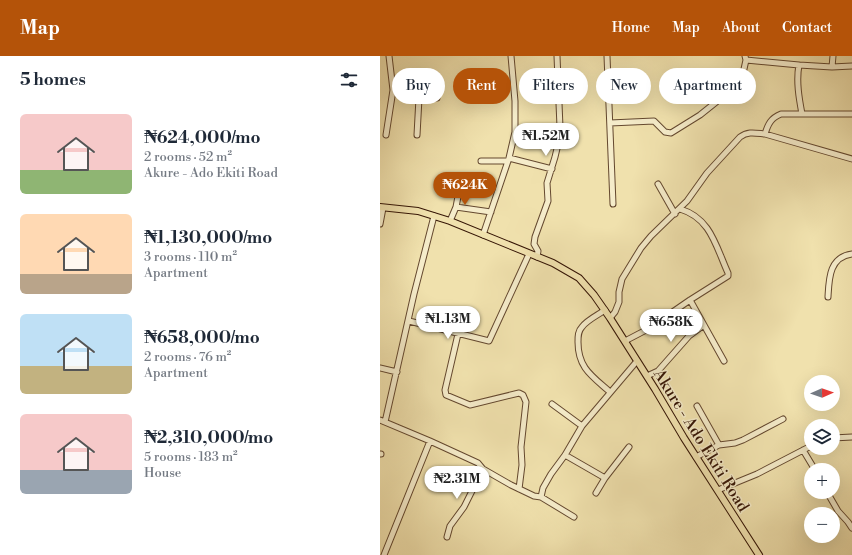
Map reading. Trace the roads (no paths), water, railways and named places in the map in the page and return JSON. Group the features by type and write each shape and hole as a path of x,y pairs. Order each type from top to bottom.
{"main road":[{"name":"Akure - Ado Ekiti Road","path":"382,208 412,211 450,221 560,266 579,278 605,310 759,555"}],"street":[{"path":"389,56 392,82"},
{"path":"483,235 509,160 515,132 511,56"},
{"path":"536,257 538,251 534,242 548,201 546,183 552,169 559,140 560,127 557,56"},
{"path":"607,56 612,204"},
{"path":"832,67 833,56"},
{"path":"610,123 654,121 665,132 671,133 700,116 720,99 723,92 742,78 745,58 799,65 832,67 852,66"},
{"path":"799,65 797,73 798,92 802,114"},
{"path":"386,135 392,96"},
{"path":"417,135 419,104"},
{"path":"765,134 768,124 772,118 788,113 822,115 852,114"},
{"path":"610,318 615,312 619,302 619,292 622,279 651,236 680,209 707,173 744,134 751,132 765,134 852,159"},
{"path":"481,161 509,160 552,169"},
{"path":"658,184 674,214"},
{"path":"450,221 456,207 460,186"},
{"path":"456,207 491,212"},
{"path":"380,224 382,208"},
{"path":"625,341 648,329 728,276 707,227 701,220 687,211 680,209"},
{"path":"434,216 397,372 383,421 478,463 483,469 519,489 534,496 541,497 574,517"},
{"path":"409,321 489,341 529,254"},
{"path":"828,297 833,268 840,258 852,254"},
{"path":"690,300 724,361"},
{"path":"605,310 582,326 579,332 578,350 583,366 590,375 610,392"},
{"path":"647,376 658,371 689,336 704,325"},
{"path":"458,334 445,390 446,395 470,405 519,393 525,398 526,402 521,447 522,465 519,489"},
{"path":"541,497 543,488 551,474 565,455 582,426 637,361"},
{"path":"380,368 397,372"},
{"path":"552,404 582,426"},
{"path":"697,406 719,445"},
{"path":"696,457 719,445 735,443 743,440 783,419"},
{"path":"840,438 852,437"},
{"path":"384,555 430,441"},
{"path":"596,493 605,478 629,447"},
{"path":"718,490 758,474 803,450 811,463"},
{"path":"565,455 605,478"},
{"path":"447,537 450,526 464,507 483,469"},
{"path":"831,499 838,512 852,528"}]}
